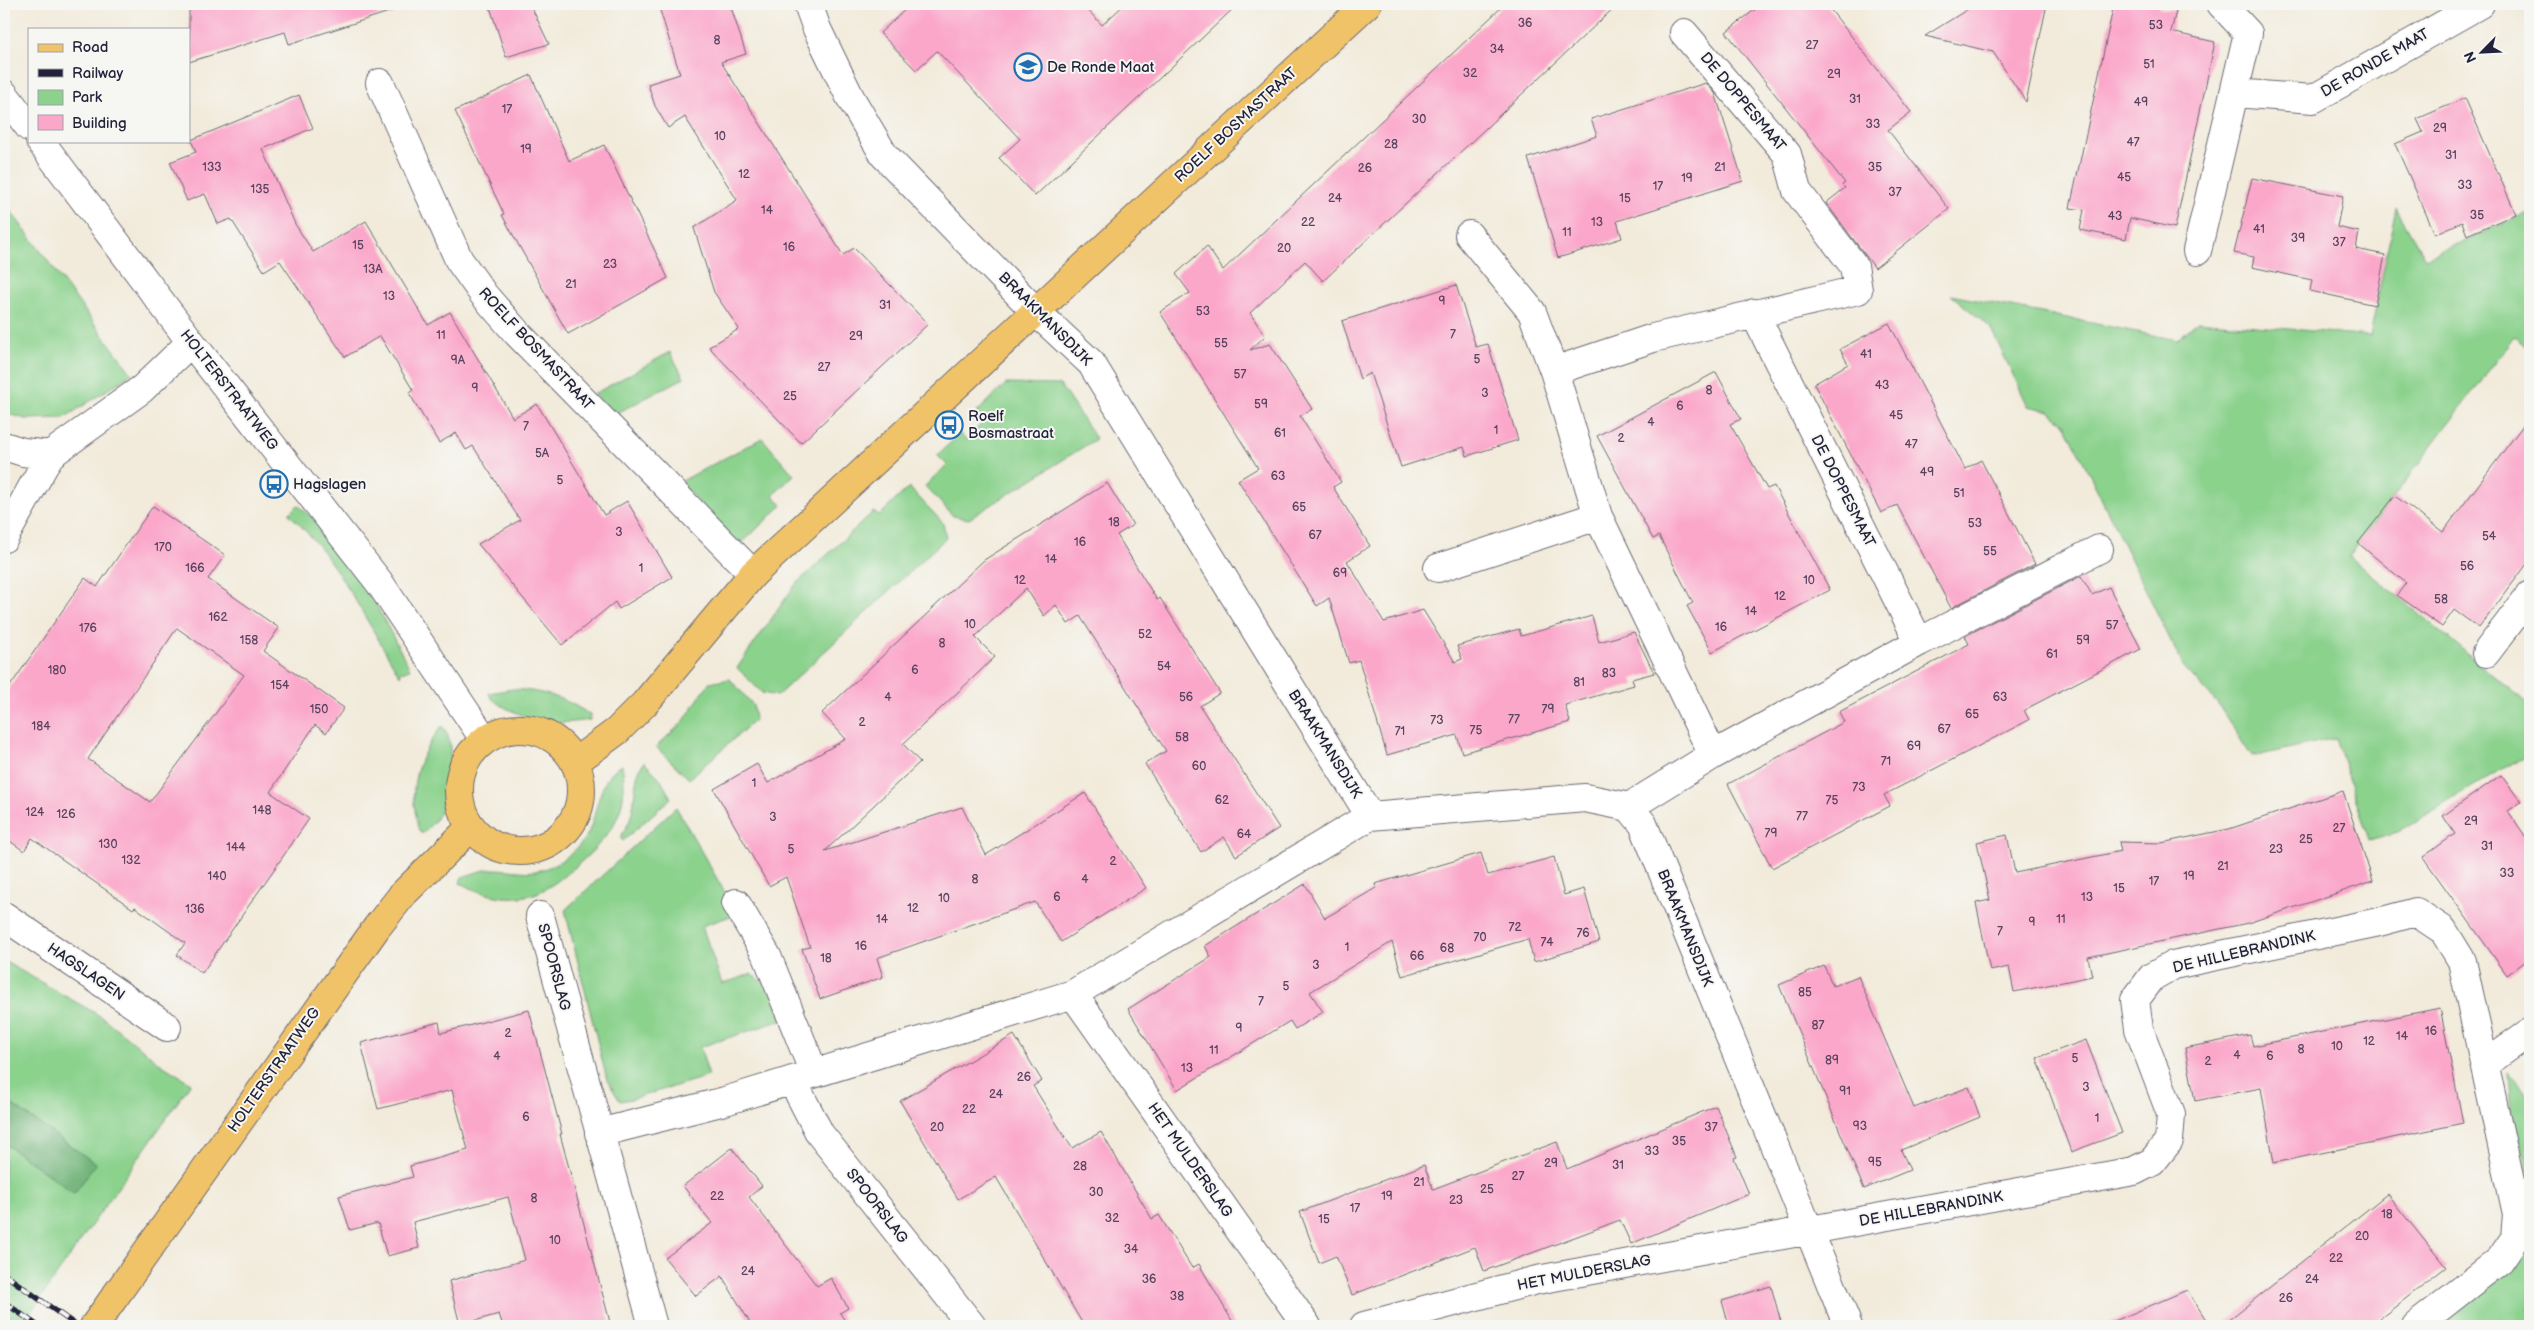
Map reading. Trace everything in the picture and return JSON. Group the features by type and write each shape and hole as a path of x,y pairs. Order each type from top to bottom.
{"main road":[{"name":"ROELF BOSMASTRAAT","path":"575,762 617,731 645,703 753,574 1367,4"},
{"path":"523,729 542,733 559,742 575,762 580,776 581,796 576,816 564,833 548,845 528,851 508,850 489,843 471,827 464,815 460,798 460,781 465,764 484,739 505,731 523,729"},
{"name":"HOLTERSTRAATWEG","path":"94,1326 376,927 404,894 471,827"}],"street":[{"name":"BRAAKMANSDIJK","path":"808,4 817,28 850,97 884,155 1035,311 1091,363 1370,816"},
{"path":"2197,251 2248,33 2221,4"},
{"name":"DE RONDE MAAT","path":"2234,94 2313,99 2480,4"},
{"name":"DE DOPPESMAAT","path":"1554,371 1653,338 1858,290 1854,266 1797,191 1787,154 1684,33"},
{"name":"ROELF BOSMASTRAAT","path":"380,82 460,260 484,295 524,340 753,574"},
{"path":"4,94 28,126"},
{"name":"HOLTERSTRAATWEG","path":"41,142 191,342 379,582 484,739"},
{"path":"1469,235 1532,312 1554,371 1598,516 1713,755"},
{"name":"DE DOPPESMAAT","path":"1754,313 1918,642"},
{"path":"4,538 50,455 142,389 191,342"},
{"path":"4,446 23,452 50,455"},
{"path":"1438,568 1598,516"},
{"path":"599,1133 725,1101 1073,994 1370,816 1585,798 1629,807 1713,755 1918,642 2099,549"},
{"path":"2486,653 2530,595"},
{"name":"BRAAKMANSDIJK","path":"1629,807 1643,824 1807,1231 1848,1326"},
{"name":"SPOORSLAG","path":"736,903 768,956 820,1134 972,1326"},
{"name":"DE HILLEBRANDINK","path":"1807,1231 2134,1172 2152,1162 2169,1141 2171,1114 2139,1029 2136,1000 2152,977 2172,965 2379,922 2416,912 2443,930 2462,961 2486,1063 2517,1214 2515,1238 2500,1260 2416,1326"},
{"name":"HAGSLAGEN","path":"4,916 167,1027"},
{"name":"SPOORSLAG","path":"540,916 653,1326"},
{"name":"HET MULDERSLAG","path":"1073,994 1306,1326"},
{"path":"2486,1063 2530,1032"},
{"name":"HET MULDERSLAG","path":"1364,1326 1537,1280 1807,1231"}],"green space":[{"path":"4,202 132,374 64,418 26,419 4,413"},
{"path":"2396,208 2425,258 2530,212 2530,349 2514,337 2349,556 2530,705 2530,755 2500,770 2398,832 2369,840 2336,738 2252,757 2217,703 2183,666 2065,424 2050,411 2028,406 1990,327 1951,295 2177,340 2198,321 2370,336"},
{"path":"670,352 684,378 615,414 594,394"},
{"path":"1006,384 1060,385 1096,439 969,519 953,516 925,486 947,465 937,455 960,434 966,440 984,421 976,413"},
{"path":"762,438 794,475 773,495 782,505 739,546 680,482"},
{"path":"909,487 943,523 946,538 777,696 762,693 737,668 795,585 873,512 880,515"},
{"path":"298,505 320,525 362,578 410,669 401,672 400,676 350,591 322,551 289,514"},
{"path":"730,679 753,705 755,720 689,779 656,747 683,722 709,683"},
{"path":"513,689 554,696 590,715 590,720 556,723 537,720 506,708 493,700 489,693"},
{"path":"442,726 447,733 450,744 450,763 444,780 442,808 434,822 422,834 419,830 414,803 415,779 422,757"},
{"path":"644,762 659,777 671,798 623,841 620,838 630,819 636,781"},
{"path":"622,765 623,795 620,810 614,824 599,844 578,865 555,883 534,894 505,897 487,894 460,883 462,877 484,870 526,872 541,870 567,857 587,835 603,786 614,770"},
{"path":"676,807 728,898 731,916 702,926 722,984 751,974 770,986 782,1020 700,1047 709,1076 620,1101 607,1080 565,910"},
{"path":"4,961 102,1017 162,1065 191,1083 21,1326 4,1326 4,1143 74,1193 96,1164 4,1099"},
{"path":"2508,1073 2530,1097 2530,1181 2511,1111"},
{"path":"4,1099 96,1164 74,1193 4,1143"},
{"path":"2530,1244 2530,1326 2440,1326 2519,1263"}],"building":[{"path":"189,4 391,4 392,11 289,44 285,32 190,62"},
{"path":"489,4 530,4 549,44 506,57"},
{"path":"658,4 730,4 746,54 721,62 843,255 854,248 928,324 801,443 709,347 739,329 714,292 694,228 737,200 685,117 668,128 655,106 648,84 680,74"},
{"path":"911,4 1082,4 1102,25 1125,4 1238,4 1035,196 999,158 1020,139 937,51 916,70 880,33"},
{"path":"1505,4 1618,4 1323,281 1305,261 1250,313 1265,336 1250,350 1270,344 1312,409 1300,416 1341,482 1333,487 1370,546 1347,561 1384,622 1423,610 1455,662 1462,659 1457,646 1519,629 1521,636 1592,616 1599,642 1634,632 1654,673 1632,679 1634,685 1565,705 1570,722 1462,753 1457,735 1387,755 1359,660 1349,663 1329,598 1317,606 1238,480 1258,468 1160,312 1190,293 1176,274 1207,246 1223,270"},
{"path":"1762,4 1826,4 1911,112 1888,130 1949,209 1875,268 1826,203 1845,188 1842,185 1845,183 1726,32"},
{"path":"1976,4 2047,4 2026,102 1993,52 1925,36"},
{"path":"2114,4 2160,4 2159,8 2176,11 2171,32 2215,42 2175,228 2130,218 2126,239 2080,230 2084,210 2070,208"},
{"path":"531,75 569,161 604,145 668,278 568,334 502,215 504,214 455,111"},
{"path":"1706,83 1715,93 1743,181 1617,221 1622,238 1558,258 1528,158 1597,136 1591,119"},
{"path":"299,95 313,128 263,149 295,224 313,252 366,221 428,325 450,312 513,418 537,404 604,515 627,501 672,577 619,609 615,602 562,645 478,544 520,520 473,446 466,450 456,433 439,443 409,393 413,390 380,336 345,357 280,261 264,271 231,219 218,224 205,194 187,201 170,162 196,152 191,140"},
{"path":"2465,98 2516,214 2467,235 2462,222 2435,234 2395,144 2423,132 2417,119"},
{"path":"2252,178 2343,196 2337,227 2359,232 2356,249 2385,255 2375,305 2310,291 2312,280 2252,267 2254,257 2234,253"},
{"path":"1456,285 1476,347 1488,344 1518,440 1467,456 1464,447 1401,467 1370,373 1360,379 1342,321"},
{"path":"1889,323 1965,469 1981,460 2035,564 1951,608 1897,505 1881,513 1814,384 1848,364 1840,349"},
{"path":"1716,372 1741,419 1730,424 1767,489 1774,486 1830,590 1712,652 1687,606 1693,603 1659,536 1653,539 1597,436"},
{"path":"2530,416 2530,560 2479,628 2454,610 2442,627 2397,595 2406,583 2358,543 2395,496 2443,532"},
{"path":"1107,483 1133,525 1117,535 1157,600 1160,598 1220,693 1200,706 1279,828 1236,856 1224,837 1201,852 1145,764 1166,751 1080,616 1068,624 1056,605 1044,616 1026,588 975,637 995,657 903,744 920,762 825,851 962,807 986,855 1085,793 1146,888 1061,942 1035,902 877,958 883,977 820,999 802,949 810,947 786,877 769,886 714,789 757,764 768,783 846,739 822,713 984,560"},
{"path":"153,506 225,555 208,579 279,628 263,651 344,708 326,733 315,725 270,792 309,819 202,973 177,955 185,943 135,907 133,909 32,838 24,851 4,837 4,695 85,578 97,587","holes":["177,628 244,675 150,802 88,759"]},
{"path":"2081,576 2092,595 2109,587 2141,649 2024,710 2029,720 1884,795 1890,806 1772,868 1728,784 1844,722 1839,712 1969,644 1965,636"},
{"path":"2501,775 2521,802 2508,811 2530,843 2530,958 2507,975 2423,857 2455,834 2443,816"},
{"path":"2343,791 2373,881 2248,923 2088,957 2092,976 2014,992 2009,967 1990,971 1976,903 1990,900 1977,842 2007,835 2015,873 2121,851 2119,842 2161,843 2229,829"},
{"path":"1481,853 1488,875 1554,857 1564,895 1584,889 1599,942 1534,962 1528,939 1402,976 1392,942 1310,992 1323,1012 1295,1029 1290,1021 1177,1090 1128,1009 1211,957 1205,946 1305,884 1325,918 1376,888 1375,884"},
{"path":"1824,966 1833,986 1858,976 1914,1108 1969,1087 1980,1117 1901,1150 1910,1170 1864,1189 1779,985"},
{"path":"2440,1008 2463,1123 2274,1163 2261,1088 2195,1101 2185,1048 2250,1035 2253,1046"},
{"path":"529,1010 611,1326 503,1326 499,1314 460,1325 449,1281 525,1260 508,1197 413,1222 419,1248 387,1256 378,1223 350,1230 339,1196 413,1177 410,1166 468,1150 452,1090 378,1109 361,1043 439,1022 441,1033"},
{"path":"1014,1035 1042,1081 1033,1086 1072,1148 1101,1132 1152,1219 1159,1215 1192,1268 1199,1264 1235,1326 1084,1326 996,1177 958,1199 900,1101"},
{"path":"2086,1040 2122,1133 2071,1152 2037,1058"},
{"path":"1716,1106 1737,1157 1734,1158 1749,1194 1631,1244 1620,1220 1484,1271 1475,1247 1352,1295 1336,1256 1319,1263 1300,1212 1424,1165 1433,1189 1557,1142 1567,1169"},
{"path":"732,1148 762,1186 749,1197 817,1286 831,1278 848,1308 840,1313 848,1326 752,1326 722,1276 696,1296 665,1258 712,1223 683,1186"},
{"path":"2387,1194 2446,1267 2370,1326 2221,1326"},
{"path":"1771,1286 1782,1326 1729,1326 1722,1301"},
{"path":"2187,1290 2210,1326 2103,1326"}],"railway":[{"path":"4,1274 77,1326"},
{"path":"4,1302 38,1326"}],"place":[{"name":"De Ronde Maat","path":"1028,67"},
{"name":"Roelf Bosmastraat","path":"949,425"},
{"name":"Hagslagen","path":"274,484"}]}
